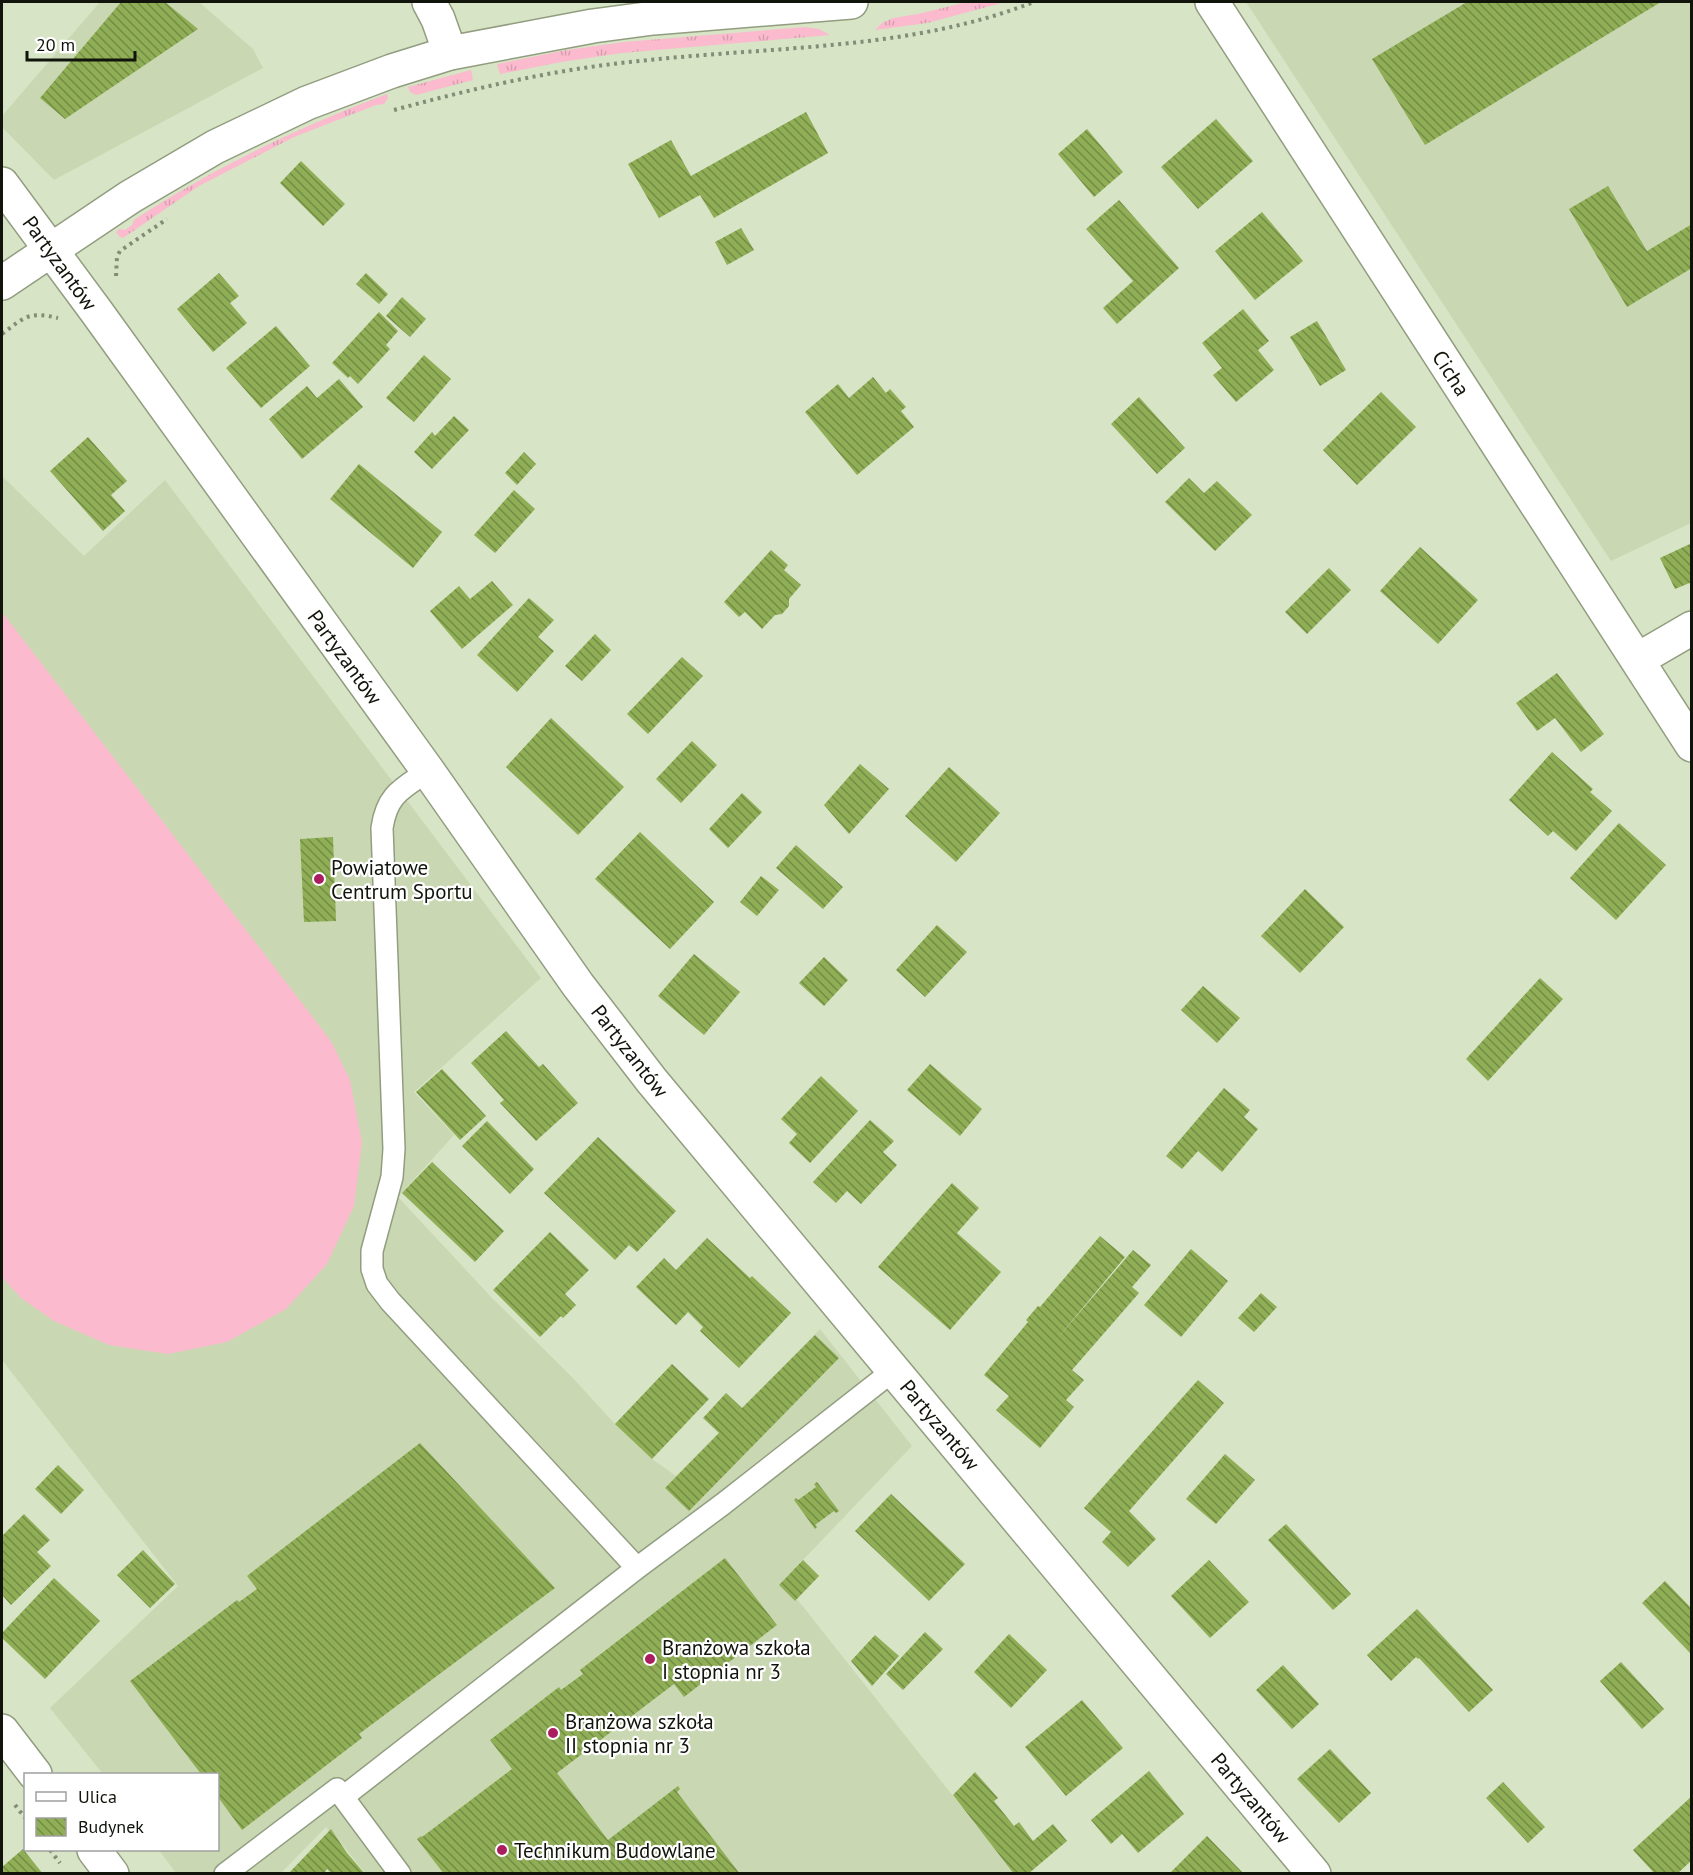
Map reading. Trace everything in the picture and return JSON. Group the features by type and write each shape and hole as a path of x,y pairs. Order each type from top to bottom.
{"street":[{"path":"429,2 438,19 450,53"},
{"path":"2,283 130,196 195,158 266,121 353,85 450,53 593,26 653,18 851,2"},
{"name":"Cicha","path":"1212,2 1692,745"},
{"name":"Partyzantów","path":"2,184 428,771 578,985 652,1081 1314,1874"},
{"path":"1636,660 1692,628"},
{"path":"2,1731 34,1773"},
{"path":"95,1851 112,1874"}],"lane":[{"path":"428,771 391,800 384,812 382,828 393,1149 392,1177 372,1251 372,1269 377,1284 390,1301 637,1568"},
{"path":"343,1797 894,1370"},
{"path":"225,1874 337,1789 400,1874"}],"path":[{"path":"393,111 538,75 586,67 661,58 890,39 966,24 1034,2"},
{"path":"115,284 117,257 120,251 171,216"},
{"path":"2,334 31,315 41,314 65,320"}],"shaded area":[{"path":"100,2 199,2 253,49 263,68 54,180 2,127 2,116"},
{"path":"1246,2 1691,2 1691,523 1611,561"},
{"path":"2,476 84,556 165,480 541,978 414,1092 454,1135 398,1197 492,1298 571,1376 615,1424 652,1459 676,1476 820,1329 912,1446 779,1585 795,1601 797,1599 1014,1873 365,1873 331,1830 329,1831 326,1827 281,1873 176,1873 160,1851 219,1851 219,1773 102,1773 50,1708 178,1586 2,1360"}],"green space":[{"path":"967,2 1005,2 927,23 875,30 882,23 893,18"},
{"path":"805,27 819,29 830,35 622,53 500,74 497,64 567,50 624,42"},
{"path":"471,70 473,80 416,95 410,92 408,87"},
{"path":"387,94 388,98 384,104 376,105 294,137 199,186 123,238 116,232 119,229 125,230 132,225 134,220 194,183 257,150 321,120"},
{"path":"2,612 318,1024 332,1043 350,1080 362,1143 354,1206 327,1264 286,1309 227,1342 168,1354 109,1345 54,1321 21,1298 2,1277"}],"building":[{"path":"121,2 165,2 198,29 65,119 40,98"},
{"path":"1467,2 1661,2 1425,145 1372,59"},
{"path":"806,112 828,153 714,218 700,195 659,218 628,164 671,140 691,176"},
{"path":"1216,119 1253,161 1198,209 1161,167"},
{"path":"1087,129 1123,172 1094,197 1058,154"},
{"path":"301,161 345,204 323,226 280,183"},
{"path":"1608,186 1647,251 1692,224 1692,268 1627,307 1569,209"},
{"path":"1119,200 1179,268 1117,324 1103,308 1133,281 1086,229"},
{"path":"1262,212 1303,261 1255,300 1215,251"},
{"path":"741,228 754,250 727,265 715,242"},
{"path":"219,273 239,296 230,303 247,323 213,352 177,309"},
{"path":"366,273 388,294 379,304 356,284"},
{"path":"402,297 426,319 410,337 386,316"},
{"path":"1243,309 1269,341 1258,350 1274,370 1236,402 1213,375 1222,368 1202,343"},
{"path":"379,312 398,331 386,345 390,349 358,384 332,363"},
{"path":"1317,321 1346,370 1320,386 1290,337"},
{"path":"276,326 310,366 261,408 226,368"},
{"path":"424,355 451,379 414,422 386,398"},
{"path":"873,377 886,393 890,389 906,407 901,411 914,427 857,475 805,412 838,384 849,398"},
{"path":"339,379 363,407 302,459 269,419 307,386 317,398"},
{"path":"1381,392 1416,427 1357,485 1323,450"},
{"path":"1139,397 1185,448 1157,474 1111,424"},
{"path":"454,416 469,430 432,469 414,452 432,432 435,436"},
{"path":"88,437 127,481 111,495 125,511 103,531 50,471"},
{"path":"524,452 536,464 517,485 505,473"},
{"path":"359,464 442,532 413,568 330,499"},
{"path":"1189,478 1204,493 1217,481 1252,515 1215,551 1165,502"},
{"path":"514,490 535,509 495,553 474,535"},
{"path":"1692,543 1692,582 1675,589 1660,558"},
{"path":"1420,547 1478,600 1438,644 1380,591"},
{"path":"771,550 788,565 784,570 801,585 789,599 789,606 782,614 775,615 762,629 745,612 739,617 724,602"},
{"path":"1329,568 1351,590 1307,634 1285,612"},
{"path":"492,581 513,605 462,649 430,611 459,586 470,599"},
{"path":"529,598 554,620 538,637 554,651 517,692 477,655"},
{"path":"595,634 611,650 582,681 565,666"},
{"path":"682,657 703,676 648,734 627,714"},
{"path":"1557,673 1604,734 1581,752 1555,718 1537,731 1516,703"},
{"path":"551,718 624,787 578,835 506,767"},
{"path":"692,741 717,765 681,803 656,779"},
{"path":"1552,752 1593,789 1590,792 1612,811 1576,851 1553,831 1548,836 1509,800"},
{"path":"860,764 889,789 849,834 824,805"},
{"path":"949,767 1000,813 956,862 905,816"},
{"path":"742,793 762,812 728,848 709,829"},
{"path":"1619,823 1666,865 1616,920 1570,878"},
{"path":"640,832 714,902 670,949 595,879"},
{"path":"333,837 336,921 304,922 300,839"},
{"path":"796,845 843,887 823,909 776,868"},
{"path":"761,876 779,890 757,916 740,902"},
{"path":"1305,889 1344,927 1300,973 1261,936"},
{"path":"937,925 967,952 925,997 896,970"},
{"path":"694,954 740,992 704,1035 658,996"},
{"path":"824,957 848,980 824,1006 799,983"},
{"path":"1540,978 1563,999 1488,1081 1466,1059"},
{"path":"1203,986 1240,1018 1217,1043 1181,1010"},
{"path":"506,1031 539,1067 543,1064 578,1103 536,1141 500,1103 504,1100 471,1063"},
{"path":"930,1064 982,1109 960,1136 907,1090"},
{"path":"442,1069 486,1116 460,1140 416,1092"},
{"path":"821,1076 858,1111 810,1163 789,1143 797,1134 781,1119"},
{"path":"1224,1088 1250,1110 1244,1117 1258,1129 1222,1172 1198,1151 1182,1169 1166,1156"},
{"path":"870,1120 894,1141 883,1152 897,1165 861,1204 847,1191 836,1203 813,1182"},
{"path":"487,1121 534,1169 510,1194 462,1146"},
{"path":"598,1137 676,1211 637,1252 629,1245 615,1260 544,1193"},
{"path":"432,1162 504,1231 475,1262 402,1193"},
{"path":"952,1183 979,1208 957,1233 1001,1272 950,1330 878,1267"},
{"path":"550,1232 589,1270 565,1294 576,1305 540,1337 493,1290"},
{"path":"1100,1236 1125,1257 1056,1340 1133,1250 1151,1265 1132,1287 1139,1293 1072,1370 1084,1380 1066,1400 1074,1407 1040,1448 996,1410 1009,1396 984,1375 1028,1322 1026,1320 1038,1306 1040,1307"},
{"path":"707,1238 791,1313 739,1368 700,1331 703,1327 688,1312 676,1325 636,1287 664,1258 676,1270"},
{"path":"1191,1249 1228,1281 1181,1337 1144,1305"},
{"path":"1261,1293 1277,1307 1254,1332 1238,1318"},
{"path":"815,1335 839,1358 689,1511 665,1488 719,1433 703,1418 726,1393 742,1408"},
{"path":"672,1364 709,1399 652,1459 615,1424"},
{"path":"1198,1380 1224,1403 1129,1511 1156,1539 1128,1567 1102,1542 1111,1532 1084,1508"},
{"path":"420,1443 555,1588 359,1734 362,1738 242,1830 219,1798 219,1773 200,1773 130,1681 237,1600 239,1602 257,1589 247,1576"},
{"path":"1225,1454 1255,1480 1216,1524 1186,1499"},
{"path":"58,1465 84,1490 61,1514 35,1489"},
{"path":"817,1482 839,1511 836,1513 834,1511 815,1525 817,1527 815,1529 794,1500 796,1498 798,1500 816,1487 814,1484"},
{"path":"891,1494 965,1564 929,1601 855,1531"},
{"path":"24,1514 50,1540 37,1552 51,1566 11,1605 2,1595 2,1536"},
{"path":"1286,1524 1351,1594 1333,1610 1268,1540"},
{"path":"143,1550 175,1584 150,1608 117,1575"},
{"path":"725,1558 777,1625 684,1697 674,1684 557,1773 608,1840 678,1786 680,1789 677,1792 740,1874 444,1874 417,1839 512,1769 490,1740 559,1687 561,1690 583,1674 580,1670"},
{"path":"803,1560 819,1576 795,1601 779,1585"},
{"path":"1209,1560 1249,1602 1210,1638 1171,1596"},
{"path":"54,1578 100,1621 45,1679 2,1638 2,1633"},
{"path":"1665,1581 1692,1609 1692,1655 1642,1603"},
{"path":"1417,1609 1493,1690 1469,1712 1419,1658 1416,1657 1391,1681 1367,1655"},
{"path":"925,1632 943,1649 903,1690 886,1674"},
{"path":"1009,1634 1047,1670 1011,1708 974,1672"},
{"path":"875,1635 899,1656 872,1686 851,1661"},
{"path":"1621,1662 1664,1709 1642,1729 1600,1681"},
{"path":"1283,1665 1319,1704 1292,1729 1256,1690"},
{"path":"1082,1700 1123,1748 1066,1796 1025,1747"},
{"path":"1330,1749 1371,1793 1339,1823 1297,1779"},
{"path":"1149,1771 1184,1814 1138,1853 1122,1834 1111,1844 1091,1820"},
{"path":"975,1772 998,1798 994,1801 1014,1826 1019,1822 1033,1841 1053,1824 1067,1841 1028,1874 1014,1874 953,1795"},
{"path":"1503,1782 1545,1827 1528,1843 1486,1798"},
{"path":"1692,1796 1692,1860 1677,1874 1655,1874 1633,1850"},
{"path":"331,1829 365,1874 332,1874 327,1869 324,1874 288,1874"},
{"path":"1207,1836 1244,1874 1169,1874"},
{"path":"23,1849 43,1874 2,1874 2,1867"}],"place":[{"name":"Powiatowe Centrum Sportu","path":"319,879"},
{"name":"Branżowa szkoła I stopnia nr 3","path":"650,1659"},
{"name":"Branżowa szkoła II stopnia nr 3","path":"553,1733"},
{"name":"Technikum Budowlane","path":"502,1850"}]}
